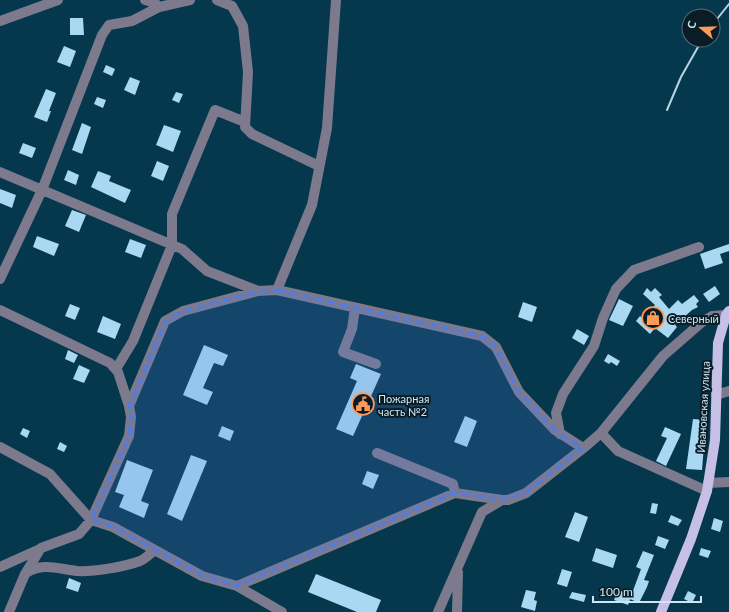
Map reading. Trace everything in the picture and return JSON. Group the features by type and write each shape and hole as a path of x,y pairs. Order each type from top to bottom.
{"main road":[{"name":"Ивановская улица","path":"661,612 691,539 708,487 715,440 718,343 728,313"}],"street":[{"path":"0,21 58,0"},
{"path":"145,0 155,2 159,7"},
{"path":"0,279 42,190 102,35 109,25 132,21 159,7 190,0"},
{"path":"218,0 232,6 243,26 248,72 245,128 252,134 319,166"},
{"path":"277,290 312,205 327,128 336,0"},
{"path":"116,369 133,341 172,245 172,214 215,110 245,122"},
{"path":"0,172 182,249 207,271 258,291"},
{"path":"560,434 556,413 563,394 594,346 603,318 616,289 634,270 699,247"},
{"path":"129,406 165,321 183,311 258,291 277,290 482,336 496,347 519,392 560,434 583,448"},
{"path":"355,308 352,330 343,352 376,364"},
{"path":"0,310 110,363 116,369 132,417 129,436 91,520 79,534 41,548 0,567"},
{"path":"237,586 455,493 508,500 526,492 601,433 663,356 702,322 712,316 728,313"},
{"path":"716,395 729,391"},
{"path":"601,433 618,451 708,487 729,482"},
{"path":"0,447 50,474 91,520 113,527 202,576 237,586 282,612"},
{"path":"377,453 453,484 455,493"},
{"path":"438,612 482,512 502,500"},
{"path":"9,612 24,574 41,548"},
{"path":"24,574 34,568 51,566 78,571 107,568 141,560 155,550"},
{"path":"457,612 458,566"}],"highlighted area":[{"path":"277,290 482,336 496,347 519,392 555,430 583,448 526,493 502,500 455,493 237,586 202,576 113,527 91,520 129,436 131,417 129,406 165,321 183,311 258,291"}],"building":[{"path":"70,18 83,18 84,35 70,35"},
{"path":"64,46 76,51 70,67 57,62"},
{"path":"106,65 115,69 112,76 103,72"},
{"path":"130,77 140,81 135,95 124,90"},
{"path":"46,89 56,93 49,111 51,111 47,122 34,117"},
{"path":"176,92 183,94 179,103 172,100"},
{"path":"97,97 106,100 103,108 94,104"},
{"path":"82,123 91,127 82,154 72,150"},
{"path":"164,125 181,131 173,152 156,145"},
{"path":"23,143 36,148 32,158 19,153"},
{"path":"157,161 169,166 163,181 151,176"},
{"path":"68,170 79,175 76,185 64,180"},
{"path":"98,171 111,176 109,181 131,190 125,203 91,187"},
{"path":"0,189 16,195 12,208 0,203"},
{"path":"72,210 86,215 79,232 65,226"},
{"path":"37,236 59,244 54,256 33,247"},
{"path":"130,239 146,245 141,258 125,252"},
{"path":"729,244 729,251 720,254 723,263 705,269 700,254"},
{"path":"715,286 720,294 709,302 703,294"},
{"path":"647,288 651,292 655,288 662,295 659,297 669,309 678,300 682,304 694,295 699,301 696,304 698,307 692,310 675,325 677,327 668,338 655,328 650,334 636,321 640,316 643,319 655,305 643,294"},
{"path":"619,299 633,306 623,326 609,320"},
{"path":"523,302 537,307 532,322 518,317"},
{"path":"70,304 80,308 75,320 65,316"},
{"path":"103,316 121,324 115,339 97,332"},
{"path":"577,329 589,336 584,345 572,338"},
{"path":"204,345 228,355 223,366 214,363 203,388 213,392 207,405 183,395"},
{"path":"68,350 78,355 74,363 65,359"},
{"path":"608,354 620,361 617,366 611,362 609,364 604,361"},
{"name":"Пожарная часть №2","path":"356,364 381,374 353,436 336,429 357,381 350,378"},
{"path":"79,365 90,370 84,383 73,379"},
{"path":"465,416 477,421 467,447 454,442"},
{"path":"693,419 706,420 702,470 686,469"},
{"path":"222,426 234,431 230,441 218,436"},
{"path":"665,427 681,434 666,466 656,461 667,438 661,436"},
{"path":"23,428 30,431 27,438 20,434"},
{"path":"60,442 67,446 64,452 57,449"},
{"path":"191,455 207,461 182,521 167,514"},
{"path":"127,460 153,470 141,501 149,504 144,518 119,507 124,495 115,492"},
{"path":"367,471 379,475 373,489 362,484"},
{"path":"652,503 658,504 656,514 650,513"},
{"path":"575,512 588,517 579,542 565,537"},
{"path":"671,515 682,520 678,526 668,522"},
{"path":"714,518 723,521 720,532 711,529"},
{"path":"658,536 669,540 665,549 655,545"},
{"path":"596,548 617,555 613,568 592,561"},
{"path":"701,548 711,551 708,558 699,555"},
{"path":"643,551 654,555 644,580 649,581 639,603 630,599 641,569 636,567"},
{"path":"562,569 572,572 567,587 557,584"},
{"path":"316,574 381,600 376,612 357,612 308,592"},
{"path":"69,578 81,583 78,592 66,588"},
{"path":"526,590 536,592 534,600 537,601 535,611 521,607"},
{"path":"618,590 632,595 628,605 614,600"},
{"path":"688,591 696,595 692,603 684,599"},
{"path":"572,592 586,595 584,602 569,598"}],"railway":[{"path":"721,14 729,4"},
{"path":"667,110 681,77 697,48"}],"place":[{"name":"Северный","path":"653,318"},
{"name":"Пожарная часть №2","path":"363,404"}]}
